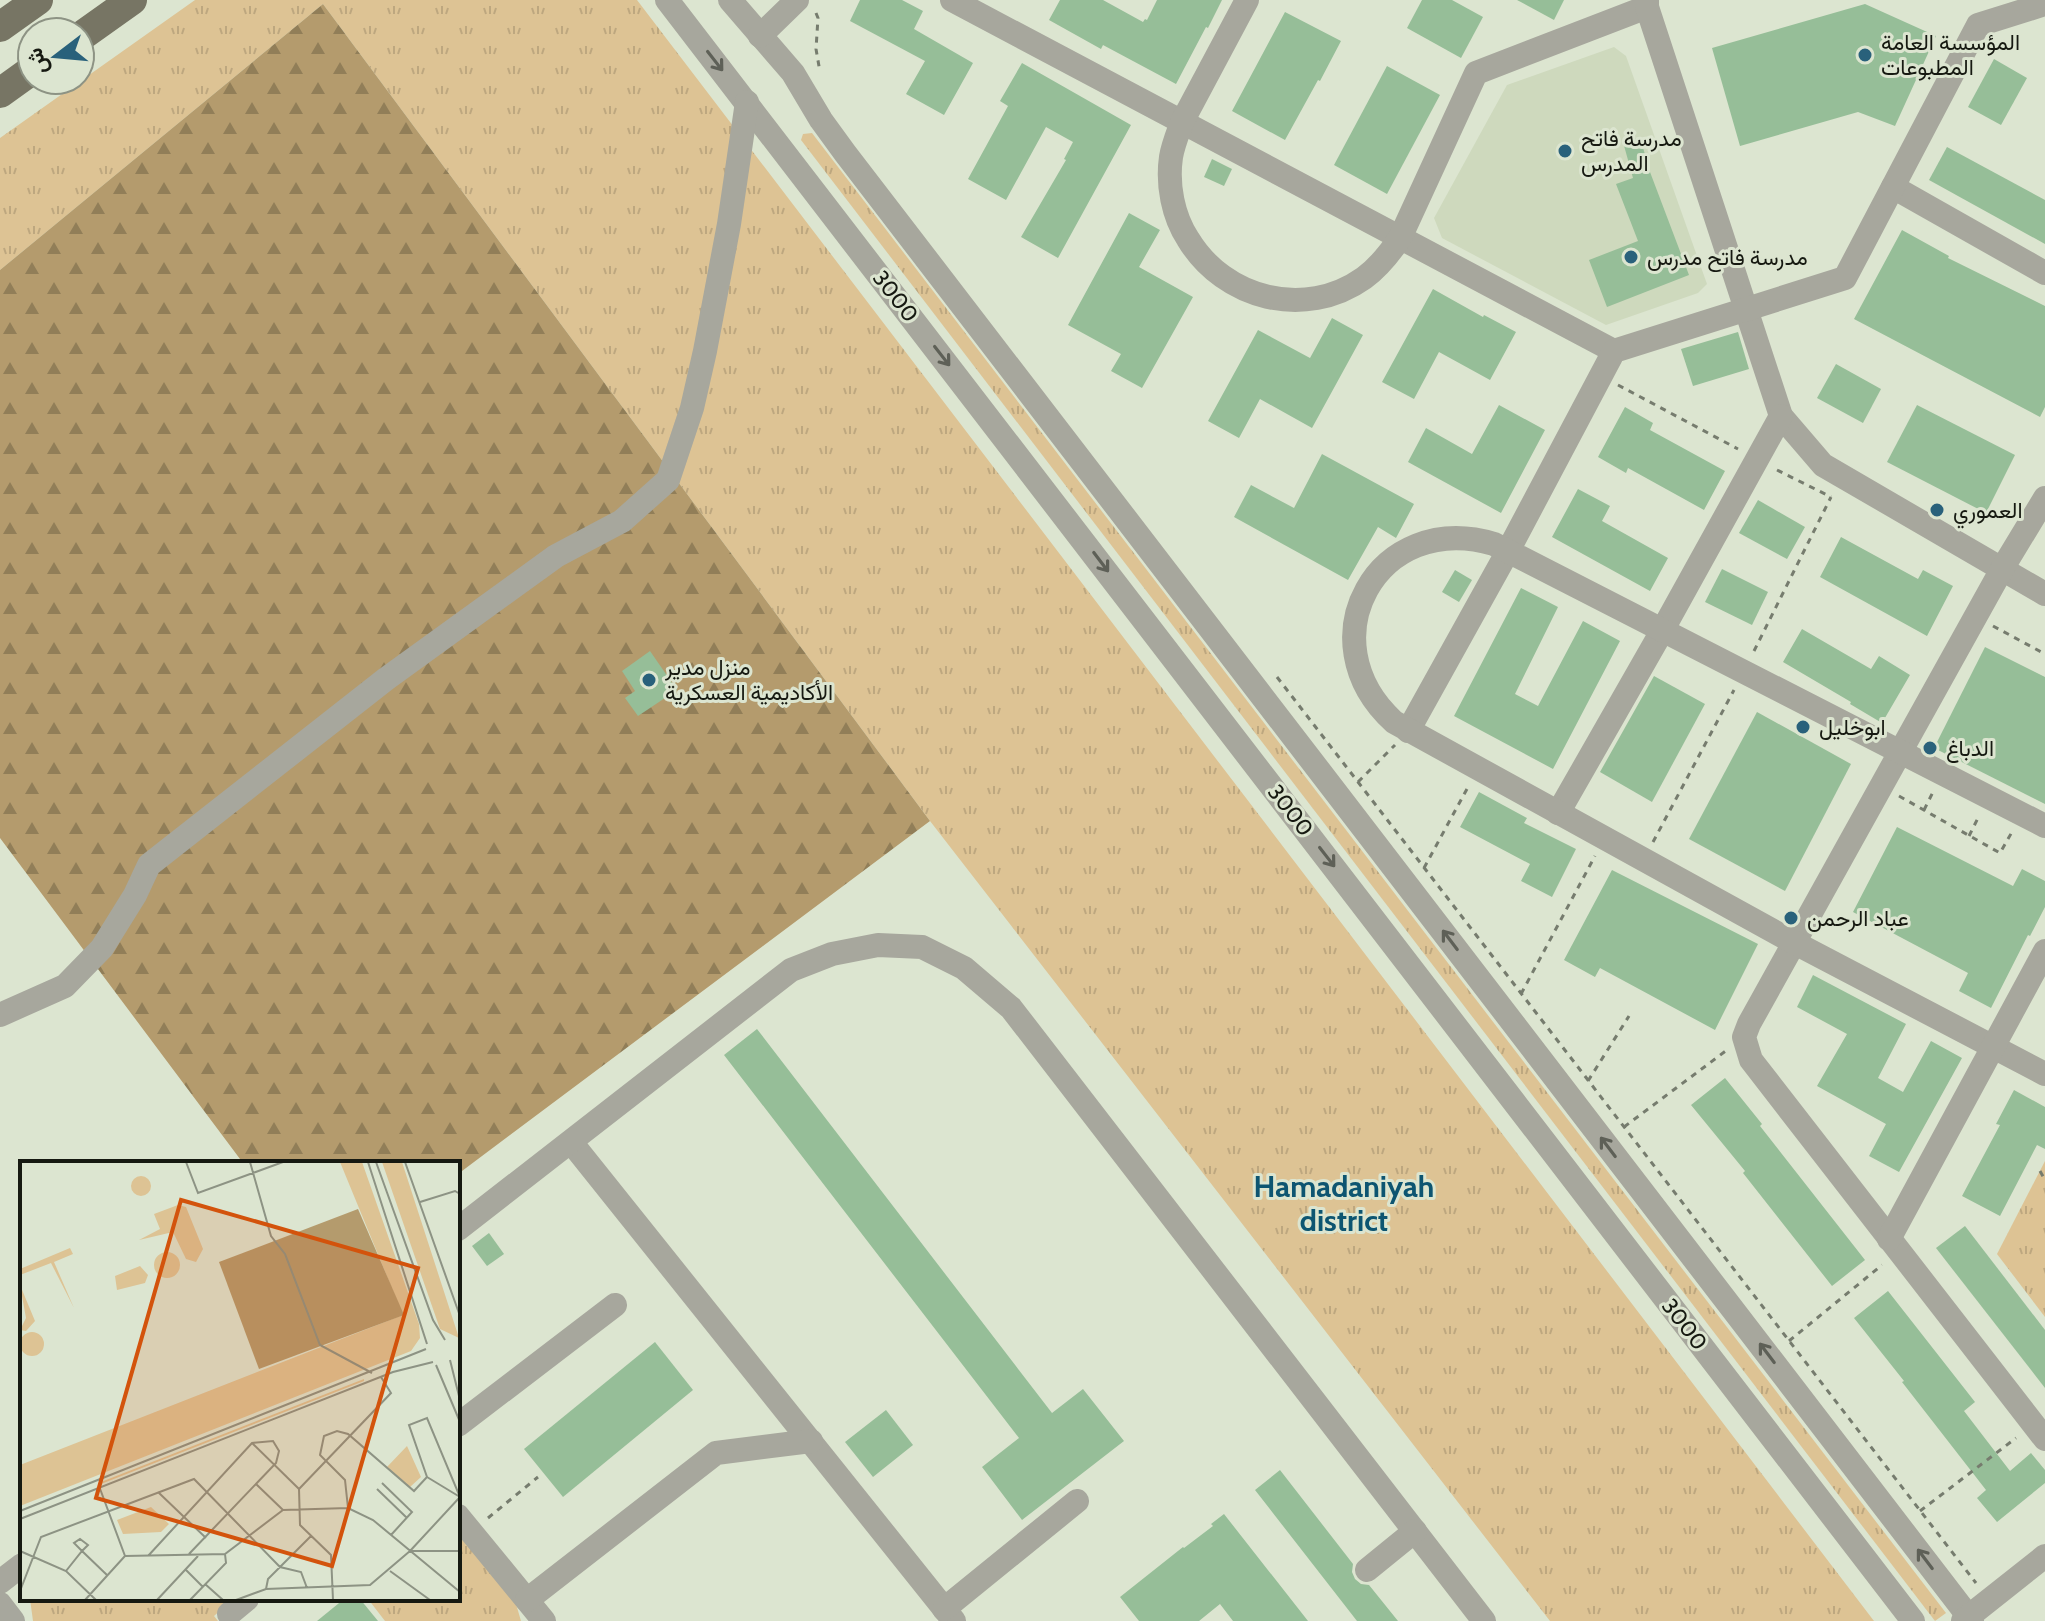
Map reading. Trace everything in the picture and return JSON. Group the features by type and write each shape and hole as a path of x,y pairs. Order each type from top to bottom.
{"main road":[{"path":"0,27 38,0"},
{"path":"96,26 132,0"}],"street":[{"name":"3000","path":"667,0 1913,1621"},
{"path":"730,0 793,73 845,153 1968,1619 2045,1556"},
{"path":"952,0 1614,351"},
{"path":"1247,0 1182,122 1171,158 1171,187 1183,232 1199,256 1220,276 1253,294 1300,300 1346,289 1362,279 1390,253 1400,238 1476,73 1647,3 1781,416 1823,465 2045,594"},
{"path":"1408,731 1614,351 1845,278 1978,25 2045,4"},
{"path":"760,36 806,5"},
{"path":"0,1015 65,986 102,948 135,895 149,865 196,827 386,679 556,556 622,521 668,480 692,408 705,351 729,224 747,102"},
{"path":"1893,187 2045,273"},
{"path":"1558,813 1781,416"},
{"path":"2039,1432 1751,1060 1744,1037 1975,616 2045,498"},
{"path":"2045,826 1508,551 1478,539 1462,537 1430,541 1414,546 1393,559 1367,589 1356,620 1354,636 1358,669 1368,691 1382,711 1408,731 1795,943 2045,1074"},
{"path":"460,1227 791,970 832,954 878,945 922,947 964,968 1011,1008 1484,1621"},
{"path":"1894,1245 2045,951"},
{"path":"571,1142 949,1615 1077,1501"},
{"path":"460,1423 615,1305"},
{"path":"527,1600 716,1453 811,1441"},
{"path":"464,1524 544,1621"},
{"path":"1367,1570 1415,1531"},
{"path":"0,1582 20,1567"},
{"path":"0,1604 13,1621"}],"path":[{"path":"806,5 818,18 816,49 820,74"},
{"path":"1601,375 1831,497 1842,475"},
{"path":"1975,616 2045,654"},
{"path":"1270,668 1989,1600"},
{"path":"1358,782 1408,731"},
{"path":"1424,868 1477,769"},
{"path":"1882,786 2000,853 2021,814"},
{"path":"1521,994 1604,839"},
{"path":"1588,1081 1629,1016"},
{"path":"1624,1127 1744,1037"},
{"path":"2040,1171 2045,1180"},
{"path":"1789,1341 1894,1245"},
{"path":"1920,1511 2039,1432"},
{"path":"464,1524 538,1477"}],"shaded area":[{"name":"مدرسة فاتح المدرس","path":"1614,47 1626,56 1707,284 1698,293 1606,325 1442,238 1434,218 1507,85"}],"green space":[{"path":"195,0 637,0 1874,1621 1550,1621 930,821 323,4 0,270 0,138 59,96 96,96 96,70"},
{"path":"323,4 930,821 460,1173 460,1161 242,1161 0,838 0,270"},
{"path":"812,133 1946,1613 1935,1621 801,140 803,134"},
{"path":"2045,1161 2045,1317 1997,1254"},
{"path":"460,1533 514,1597 521,1621 385,1621 370,1601 460,1601"},
{"path":"30,1601 231,1601 214,1616 218,1621 33,1621"}],"building":[{"path":"860,0 902,0 923,11 914,29 973,63 944,115 906,94 925,61 850,21"},
{"path":"1060,0 1103,0 1143,22 1157,0 1222,0 1176,84 1103,45 1101,49 1049,20"},
{"path":"1422,0 1452,0 1483,17 1461,58 1407,28"},
{"path":"1517,0 1564,0 1554,20"},
{"path":"1865,4 1936,36 1895,126 1858,112 1740,146 1712,48"},
{"path":"1285,12 1341,41 1285,140 1232,111"},
{"path":"1994,59 2027,78 2001,125 1968,107"},
{"path":"1022,63 1131,125 1058,258 1021,237 1066,160 1073,142 1046,127 1006,200 968,179 1008,106 1000,101"},
{"path":"1387,66 1440,95 1387,194 1334,165"},
{"path":"1640,137 1689,275 1607,307 1589,260 1638,241 1616,184 1633,178 1623,142"},
{"path":"1947,147 2045,200 2045,244 1929,180"},
{"path":"1212,159 1232,169 1224,186 1204,177"},
{"path":"1129,213 1160,230 1139,267 1193,297 1142,388 1111,371 1121,354 1068,325"},
{"path":"1902,230 1948,258 2045,306 2045,407 2040,417 1854,319"},
{"path":"1433,289 1516,332 1490,380 1439,352 1414,399 1382,382"},
{"path":"1332,318 1363,335 1312,428 1260,399 1239,438 1208,421 1258,330 1310,358"},
{"path":"1738,332 1749,369 1693,386 1681,349"},
{"path":"1836,364 1881,389 1863,423 1817,398"},
{"path":"1499,405 1545,430 1501,513 1408,462 1426,428 1472,454"},
{"path":"1917,405 2015,455 1986,513 1887,462"},
{"path":"1625,407 1653,423 1650,430 1725,471 1704,510 1628,468 1626,473 1598,457"},
{"path":"1322,454 1414,504 1396,538 1378,527 1348,580 1234,517 1251,485 1294,508"},
{"path":"1578,489 1610,506 1602,521 1668,558 1650,591 1552,537"},
{"path":"1758,500 1805,527 1787,559 1739,533"},
{"path":"1841,537 1918,579 1923,570 1953,586 1927,636 1820,577"},
{"path":"1722,569 1768,592 1752,625 1705,602"},
{"path":"1455,570 1472,580 1459,602 1442,592"},
{"path":"1521,588 1558,607 1515,694 1538,706 1583,621 1620,641 1553,769 1454,716"},
{"path":"1802,629 1871,669 1879,656 1910,675 1882,723 1783,662"},
{"path":"1985,647 2045,677 2045,804 1934,748"},
{"name":"منزل مدير الأكاديمية العسكرية","path":"650,651 677,690 638,716 625,698 635,691 622,671"},
{"path":"1654,676 1705,704 1652,802 1600,772"},
{"path":"1757,712 1851,764 1785,891 1689,839"},
{"path":"1479,792 1527,818 1524,823 1576,849 1552,897 1521,881 1530,864 1460,827"},
{"path":"1897,827 2013,886 2022,869 2045,881 2045,907 1991,1008 1959,991 1968,973 1853,912"},
{"path":"1612,870 1758,944 1715,1030 1600,968 1595,977 1564,960"},
{"path":"1813,975 1906,1024 1878,1078 1903,1092 1931,1041 1962,1058 1899,1172 1869,1156 1886,1124 1817,1086 1847,1034 1797,1007"},
{"path":"757,1029 1052,1413 1083,1389 1124,1441 1022,1520 982,1467 1019,1438 724,1055"},
{"path":"1725,1078 1865,1260 1832,1286 1691,1105"},
{"path":"2014,1090 2045,1107 2045,1149 2037,1145 2000,1216 1962,1196 2000,1125 1996,1124"},
{"path":"1965,1226 2045,1330 2045,1388 1936,1248"},
{"path":"489,1233 504,1254 487,1266 472,1246"},
{"path":"1888,1291 1975,1402 1964,1411 2010,1471 2031,1453 2045,1470 2045,1483 1997,1522 1977,1498 1986,1490 1854,1318"},
{"path":"655,1342 693,1390 563,1497 524,1449"},
{"path":"886,1410 913,1445 873,1477 845,1442"},
{"path":"1280,1470 1353,1564 1355,1579 1369,1585 1398,1621 1357,1621 1255,1490"},
{"path":"1224,1514 1308,1621 1233,1621 1220,1604 1199,1621 1139,1621 1120,1597 1213,1526 1211,1524"},
{"path":"342,1601 362,1601 378,1621 317,1621"}],"place":[{"name":"المؤسسة العامة المطبوعات","path":"1865,55"},
{"name":"مدرسة فاتح المدرس","path":"1565,151"},
{"name":"مدرسة فاتح مدرس","path":"1631,257"},
{"name":"العموري","path":"1937,510"},
{"name":"منزل مدير الأكاديمية العسكرية","path":"649,680"},
{"name":"ابوخليل","path":"1803,727"},
{"name":"الدباغ","path":"1930,748"},
{"name":"عباد الرحمن","path":"1791,918"}],"district":[{"name":"Hamadaniyah district","path":"1344,1204"}]}
